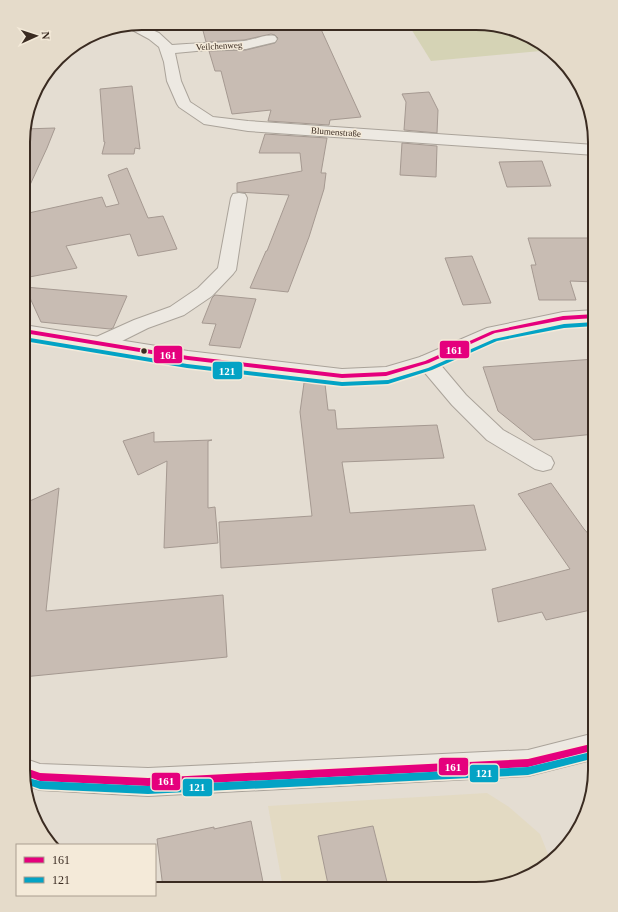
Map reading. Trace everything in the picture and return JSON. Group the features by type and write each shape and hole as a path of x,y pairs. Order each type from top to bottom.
{"street":[{"path":"142,30 154,36 165,45 168,50"},
{"name":"Veilchenweg","path":"168,50 207,46 246,45 270,39"},
{"name":"Blumenstraße","path":"168,50 174,81 184,104 209,121 248,126 588,150"},
{"path":"101,343 141,324 176,311 205,292 227,270 239,198"},
{"path":"30,332 188,358 342,376 386,374 427,362 494,332 563,318 588,316"},
{"path":"427,362 459,400 495,435 543,463"},
{"path":"30,774 40,777 148,782 528,763 588,748"}],"shaded area":[{"path":"412,30 491,31 519,38 541,51 431,61"},
{"path":"487,793 509,807 540,834 548,855 519,874 484,882 282,882 268,806"}],"building":[{"path":"203,30 321,30 361,117 330,120 329,125 268,121 271,110 232,114 221,71 215,71 209,51 246,50 275,43 278,38 271,34 244,40 206,42"},
{"path":"132,86 140,149 135,148 134,154 102,154 105,142 100,89"},
{"path":"429,92 438,110 437,133 404,130 406,102 402,94"},
{"path":"55,128 30,185 30,142 31,129"},
{"path":"265,134 327,138 321,173 326,173 324,189 309,237 288,292 250,288 267,251 289,195 237,192 237,183 302,171 300,153 259,153"},
{"path":"402,143 437,146 436,177 400,175"},
{"path":"542,161 551,186 507,187 499,162"},
{"path":"127,168 148,218 163,216 177,249 138,256 130,234 66,246 77,268 30,277 30,213 102,197 106,207 119,204 108,175"},
{"path":"528,238 588,238 588,282 570,281 576,300 539,300 531,265 536,265"},
{"path":"472,256 491,303 463,305 445,258"},
{"path":"30,287 127,296 113,328 110,329 41,322 30,298"},
{"path":"215,295 256,299 240,348 209,345 216,324 202,323 212,298"},
{"path":"588,360 588,435 534,440 498,411 483,367"},
{"path":"304,383 325,384 328,410 335,410 337,429 437,425 444,458 342,462 350,513 474,505 486,550 221,568 219,522 312,516 300,412"},
{"path":"154,432 154,442 212,440 208,441 208,508 215,507 218,543 164,548 167,461 138,475 123,441"},
{"path":"551,483 588,533 588,611 546,620 542,612 498,622 492,589 570,569 518,494"},
{"path":"59,488 46,611 223,595 227,657 30,676 30,501"},
{"path":"251,821 263,882 162,882 157,839 214,827 214,829"},
{"path":"373,826 387,882 328,882 318,836"}],"transit line":[{"name":"161","path":"30,332 188,358 342,376 386,374 427,362 494,332 563,318 588,316"},
{"name":"121","path":"30,340 187,366 342,384 388,382 430,369 496,340 564,326 588,324"},
{"name":"161","path":"30,774 40,777 148,782 528,763 588,748"},
{"name":"121","path":"31,782 40,785 148,790 528,771 588,756"}]}
